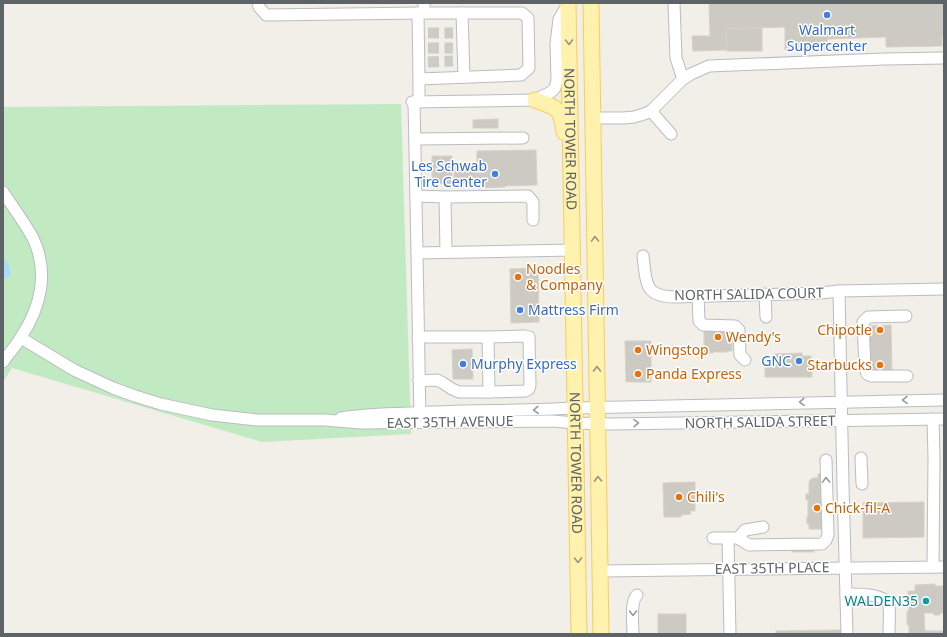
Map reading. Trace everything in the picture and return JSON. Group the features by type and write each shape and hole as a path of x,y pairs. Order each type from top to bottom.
{"main road":[{"name":"NORTH TOWER ROAD","path":"568,3 579,634"},
{"name":"NORTH TOWER ROAD","path":"591,3 601,634"},
{"path":"535,100 554,106 560,113 563,121 570,171"}],"street":[{"path":"258,3 259,7 266,15 422,10 462,13 522,13 528,18 529,68 521,76 419,79"},
{"path":"415,102 535,100 551,92 555,88 556,80 556,44 559,19 568,3"},
{"path":"674,3 676,58 683,79"},
{"path":"419,417 415,102 424,62 422,10"},
{"path":"462,13 458,32 458,61 464,77"},
{"path":"593,118 634,117 651,111 683,79 709,66 944,58"},
{"path":"651,111 671,134"},
{"path":"415,139 523,138"},
{"path":"3,192 31,236 41,260 42,277 40,295 34,313 21,338 6,357"},
{"path":"416,196 528,196 533,202 533,220"},
{"path":"445,197 446,252"},
{"path":"418,253 573,250"},
{"name":"NORTH SALIDA COURT","path":"643,256 647,284 650,289 663,296 821,293 839,291 944,290"},
{"name":"NORTH SALIDA COURT","path":"839,291 847,634"},
{"path":"765,294 766,318"},
{"path":"698,296 699,320 703,325 734,326 739,330 742,357"},
{"path":"906,316 868,317 863,322 864,368 867,374 871,376 907,376"},
{"path":"418,337 524,336 528,337 530,349 530,385 529,389 525,391 459,392 437,380 419,381"},
{"path":"488,337 489,392"},
{"name":"EAST 35TH AVENUE","path":"21,338 74,370 135,396 196,412 232,418 257,420 325,420 361,423 419,417 552,421 575,416"},
{"name":"NORTH SALIDA STREET","path":"575,416 598,408 842,401 944,400"},
{"name":"NORTH SALIDA STREET","path":"575,416 598,423 720,423 944,419"},
{"path":"933,419 939,567"},
{"path":"861,458 862,484"},
{"path":"713,538 733,538 749,545 822,544 828,535 826,460"},
{"path":"730,634 729,569 733,538 744,530 763,527"},
{"name":"EAST 35TH PLACE","path":"600,571 939,567"},
{"path":"846,594 865,594 885,600 889,604 889,634"},
{"path":"633,634 633,607 634,598 637,595"}],"green space":[{"path":"401,104 411,434 262,442 12,368 3,382 3,107"}],"water":[{"path":"3,256 9,266 11,275 3,279"}],"building":[{"name":"Walmart Supercenter","path":"709,3 944,3 944,36 942,36 942,46 886,47 886,37 827,39 827,49 785,50 785,27 726,29 727,50 693,51 692,36 710,36"},
{"path":"762,28 762,51 727,51 726,29"},
{"path":"498,119 498,128 473,128 473,120"},
{"name":"Les Schwab Tire Center","path":"536,150 537,185 477,188 477,184 454,184 454,163 477,163 477,151"},
{"path":"432,156 452,156 452,184 432,183"},
{"path":"538,268 539,322 511,323 510,269"},
{"path":"891,325 892,373 874,373 869,368 868,326"},
{"name":"Wendy's","path":"704,330 732,330 732,351 704,353"},
{"path":"625,341 651,341 651,382 626,382"},
{"name":"Murphy Express","path":"472,349 473,379 453,379 452,350"},
{"path":"802,353 802,356 811,356 812,377 765,377 765,356"},
{"name":"Chick-fil-A","path":"818,474 824,474 824,529 809,529 809,524 807,524 808,500 806,500 806,494 809,494 810,480 813,478 818,478"},
{"name":"Chili's","path":"695,482 695,511 690,511 691,514 681,515 681,517 664,517 663,483"},
{"path":"924,502 924,537 863,538 863,503"},
{"path":"814,541 814,552 792,552 793,542"},
{"name":"WALDEN35","path":"935,584 935,586 944,586 944,613 934,615 934,613 924,613 925,631 944,631 944,634 909,634 909,625 907,625 907,611 909,611 908,591 915,591 915,585"},
{"path":"658,614 686,614 686,634 658,634"},
{"path":"841,630 841,634 776,634 776,631"}],"tunnel":[{"path":"428,33 453,33"},
{"path":"428,48 453,48"},
{"path":"428,62 453,61"}],"place":[{"name":"Walmart Supercenter","path":"827,15"},
{"name":"Les Schwab Tire Center","path":"495,174"},
{"name":"Noodles & Company","path":"518,277"},
{"name":"Mattress Firm","path":"520,310"},
{"name":"Chipotle","path":"880,330"},
{"name":"Wendy's","path":"718,337"},
{"name":"Wingstop","path":"638,350"},
{"name":"GNC","path":"799,361"},
{"name":"Murphy Express","path":"463,364"},
{"name":"Starbucks","path":"880,365"},
{"name":"Panda Express","path":"638,374"},
{"name":"Chili's","path":"679,497"},
{"name":"Chick-fil-A","path":"817,508"},
{"name":"WALDEN35","path":"926,601"}]}
